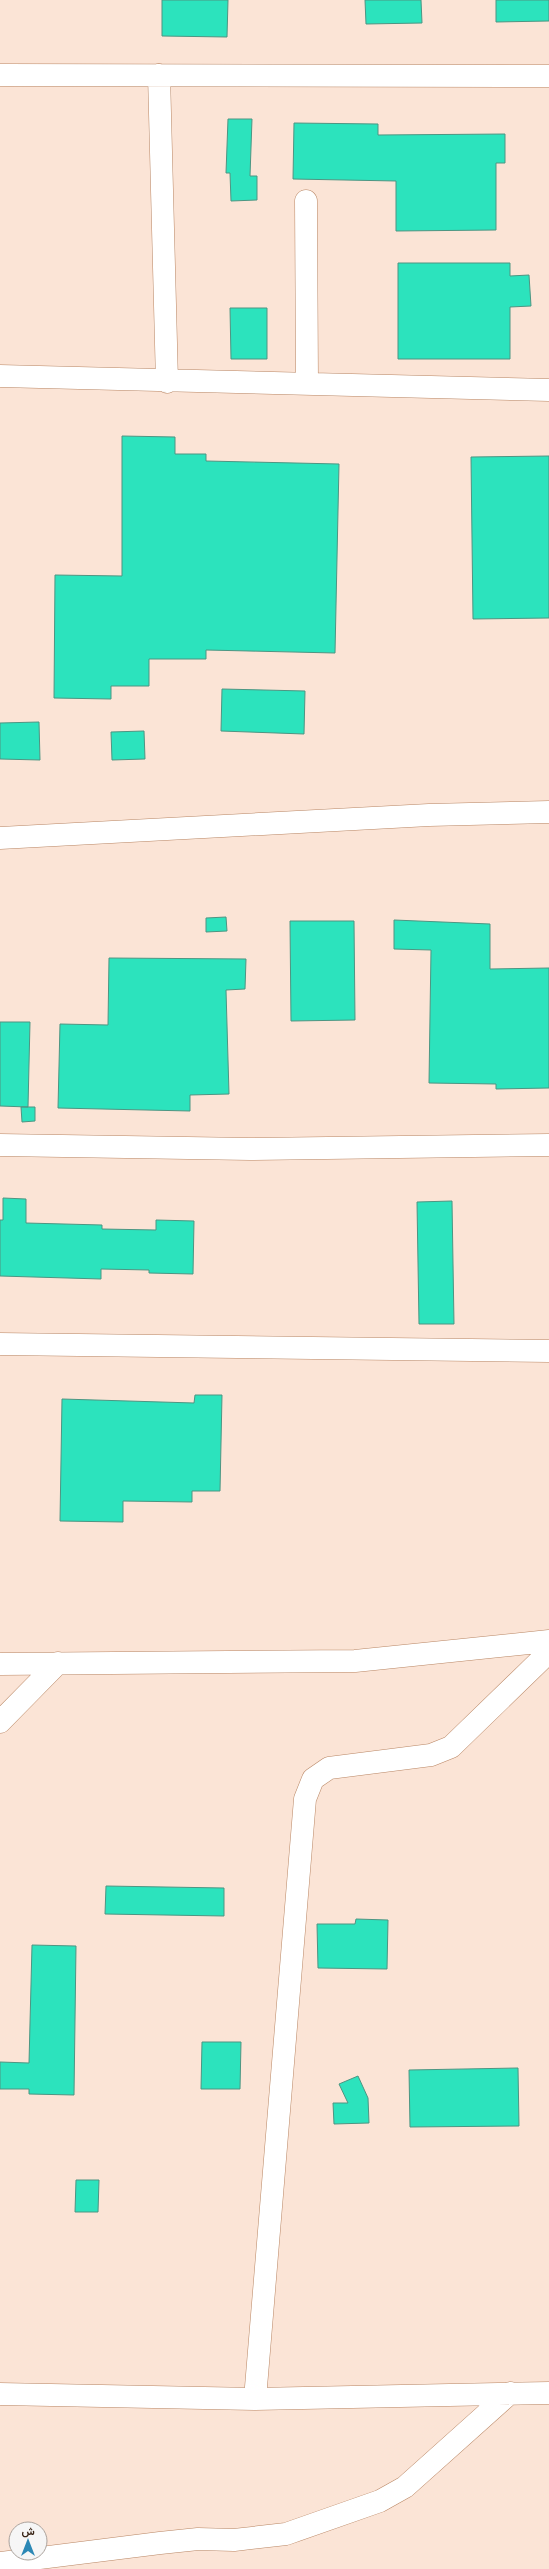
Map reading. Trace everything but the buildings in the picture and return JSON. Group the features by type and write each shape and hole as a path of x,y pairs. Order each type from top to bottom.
{"street":[{"path":"0,75 549,76"},
{"path":"159,75 167,382"},
{"path":"306,201 307,383"},
{"path":"0,376 167,382 307,383 438,389 549,390"},
{"path":"0,838 429,815 549,812"},
{"path":"0,1145 258,1149 549,1144"},
{"path":"0,1344 549,1350"},
{"path":"0,1664 355,1661 549,1641"},
{"path":"255,2399 305,1799 313,1779 329,1768 431,1755 451,1747 549,1652"},
{"path":"0,1722 58,1663"},
{"path":"0,2564 198,2539 234,2540 286,2534 380,2501 405,2487 510,2393"},
{"path":"0,2394 255,2399 549,2393"}]}
